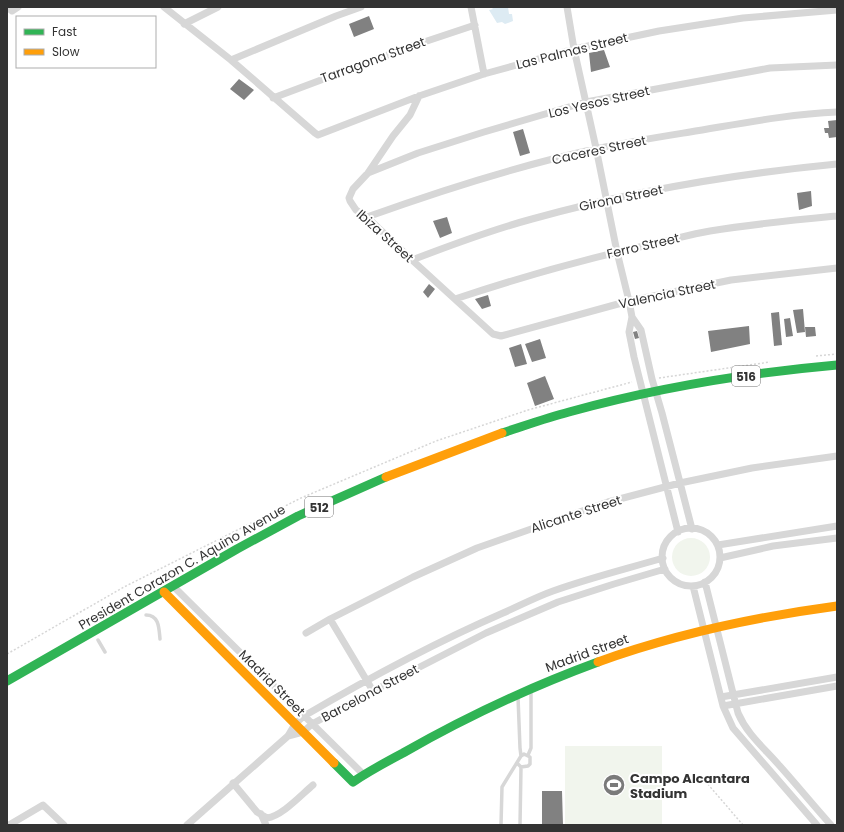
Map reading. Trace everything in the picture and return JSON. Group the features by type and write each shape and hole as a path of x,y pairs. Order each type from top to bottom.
{"main road":[{"name":"President Corazon C. Aquino Avenue","path":"7,681 237,549 298,516 394,473 494,435 569,412 644,394 720,380 794,369 837,365"},
{"name":"Madrid Street","path":"164,592 353,782 475,713 531,687 650,644 704,629 794,611 837,606"}],"street":[{"path":"7,7 12,11 17,8"},
{"path":"164,7 231,60 273,98"},
{"path":"184,24 218,7"},
{"path":"231,60 306,28 361,7"},
{"path":"471,7 484,74"},
{"path":"566,7 617,252 629,301 632,317 629,332 678,532"},
{"name":"Las Palmas Street","path":"273,98 318,135 419,96 484,74 574,49 659,31 743,18 837,10"},
{"name":"Tarragona Street","path":"273,98 402,49 475,25"},
{"name":"Los Yesos Street","path":"368,173 418,153 529,118 586,102 770,68 837,65"},
{"name":"Ibiza Street","path":"419,96 410,115 393,136 368,173 353,189 349,198 351,204 356,210 367,217 493,334 501,336"},
{"name":"Caceres Street","path":"367,217 439,191 517,168 596,148 764,119 837,112"},
{"name":"Girona Street","path":"412,260 464,240 606,200 693,183 777,170 837,164"},
{"name":"Ferro Street","path":"455,299 496,285 562,266 710,231 790,220 837,216"},
{"name":"Valencia Street","path":"501,336 629,301 731,280 837,268"},
{"path":"632,317 641,330 692,529"},
{"name":"Alicante Street","path":"306,633 413,576 477,548 608,502 667,486 752,468 837,456"},
{"path":"718,545 837,526"},
{"path":"692,529 707,533 713,538 718,545 720,558 716,572 705,582 693,586 674,580 665,569 663,558 665,546 668,540 678,532 692,529"},
{"path":"720,558 773,546 837,538"},
{"name":"Barcelona Street","path":"288,736 295,724 304,716 415,654 479,623 552,591 663,558"},
{"name":"Barcelona Street","path":"288,736 302,732 312,724 373,691 486,633 558,602 665,569"},
{"path":"705,582 733,695 743,725 832,825 837,821"},
{"name":"Madrid Street","path":"173,586 364,775"},
{"path":"693,586 721,697 733,728 817,825"},
{"path":"330,619 373,691"},
{"path":"721,697 836,677 837,687 724,706"},
{"path":"187,825 288,736"},
{"path":"233,783 260,814 266,825"},
{"path":"260,814 267,818 273,818 313,785"},
{"path":"10,825 43,805 64,825"}],"lane":[{"path":"146,614 155,617 159,627 160,639"},
{"path":"98,640 105,652"},
{"path":"521,767 525,767 530,764 530,757 528,755 531,748 531,687"},
{"path":"501,825 502,787 521,756 518,693"},
{"path":"521,756 528,755"},
{"path":"517,763 521,767 520,825"}],"path":[{"path":"700,775 743,825"}],"shaded area":[{"path":"491,7 508,7 509,14 512,14 513,21 505,24 502,22 497,23 489,10 493,9"},
{"path":"687,538 695,538 702,541 707,546 710,557 707,568 702,573 695,576 687,576 680,573 675,568 672,561 672,553 675,546 680,541"},
{"name":"Campo Alcantara Stadium","path":"565,746 662,746 662,825 565,825"}],"building":[{"path":"369,16 374,29 354,37 349,24"},
{"path":"604,50 610,67 591,72 589,53"},
{"path":"239,79 254,90 244,100 230,89"},
{"path":"837,120 837,137 829,138 828,133 825,133 824,128 829,128 828,121"},
{"path":"523,129 530,153 520,156 513,132"},
{"path":"811,191 812,206 799,210 797,193"},
{"path":"447,217 452,233 440,238 433,221"},
{"path":"429,284 435,289 428,298 423,292"},
{"path":"488,295 491,306 482,309 475,299"},
{"path":"803,309 805,332 797,333 793,310"},
{"path":"779,312 782,345 774,346 771,313"},
{"path":"790,318 793,336 786,337 784,319"},
{"path":"749,326 750,344 711,352 708,331"},
{"path":"805,327 815,327 816,336 806,337"},
{"path":"637,331 639,338 635,339 633,332"},
{"path":"540,339 546,358 532,362 525,344"},
{"path":"521,344 527,364 515,367 509,348"},
{"path":"545,376 554,399 535,406 527,383"},
{"path":"542,791 562,791 563,825 542,825"}],"traffic: fast":[{"path":"502,433 543,419 602,403 702,382 769,372 837,365"},
{"path":"7,681 237,549 298,516 386,477"},
{"path":"334,763 353,782 384,763 474,715 523,692 598,662"}],"traffic: slow":[{"path":"386,477 502,433"},
{"path":"164,592 334,763"},
{"path":"598,662 686,635 776,615 837,606"}],"place":[{"name":"Campo Alcantara Stadium","path":"614,785"}]}
